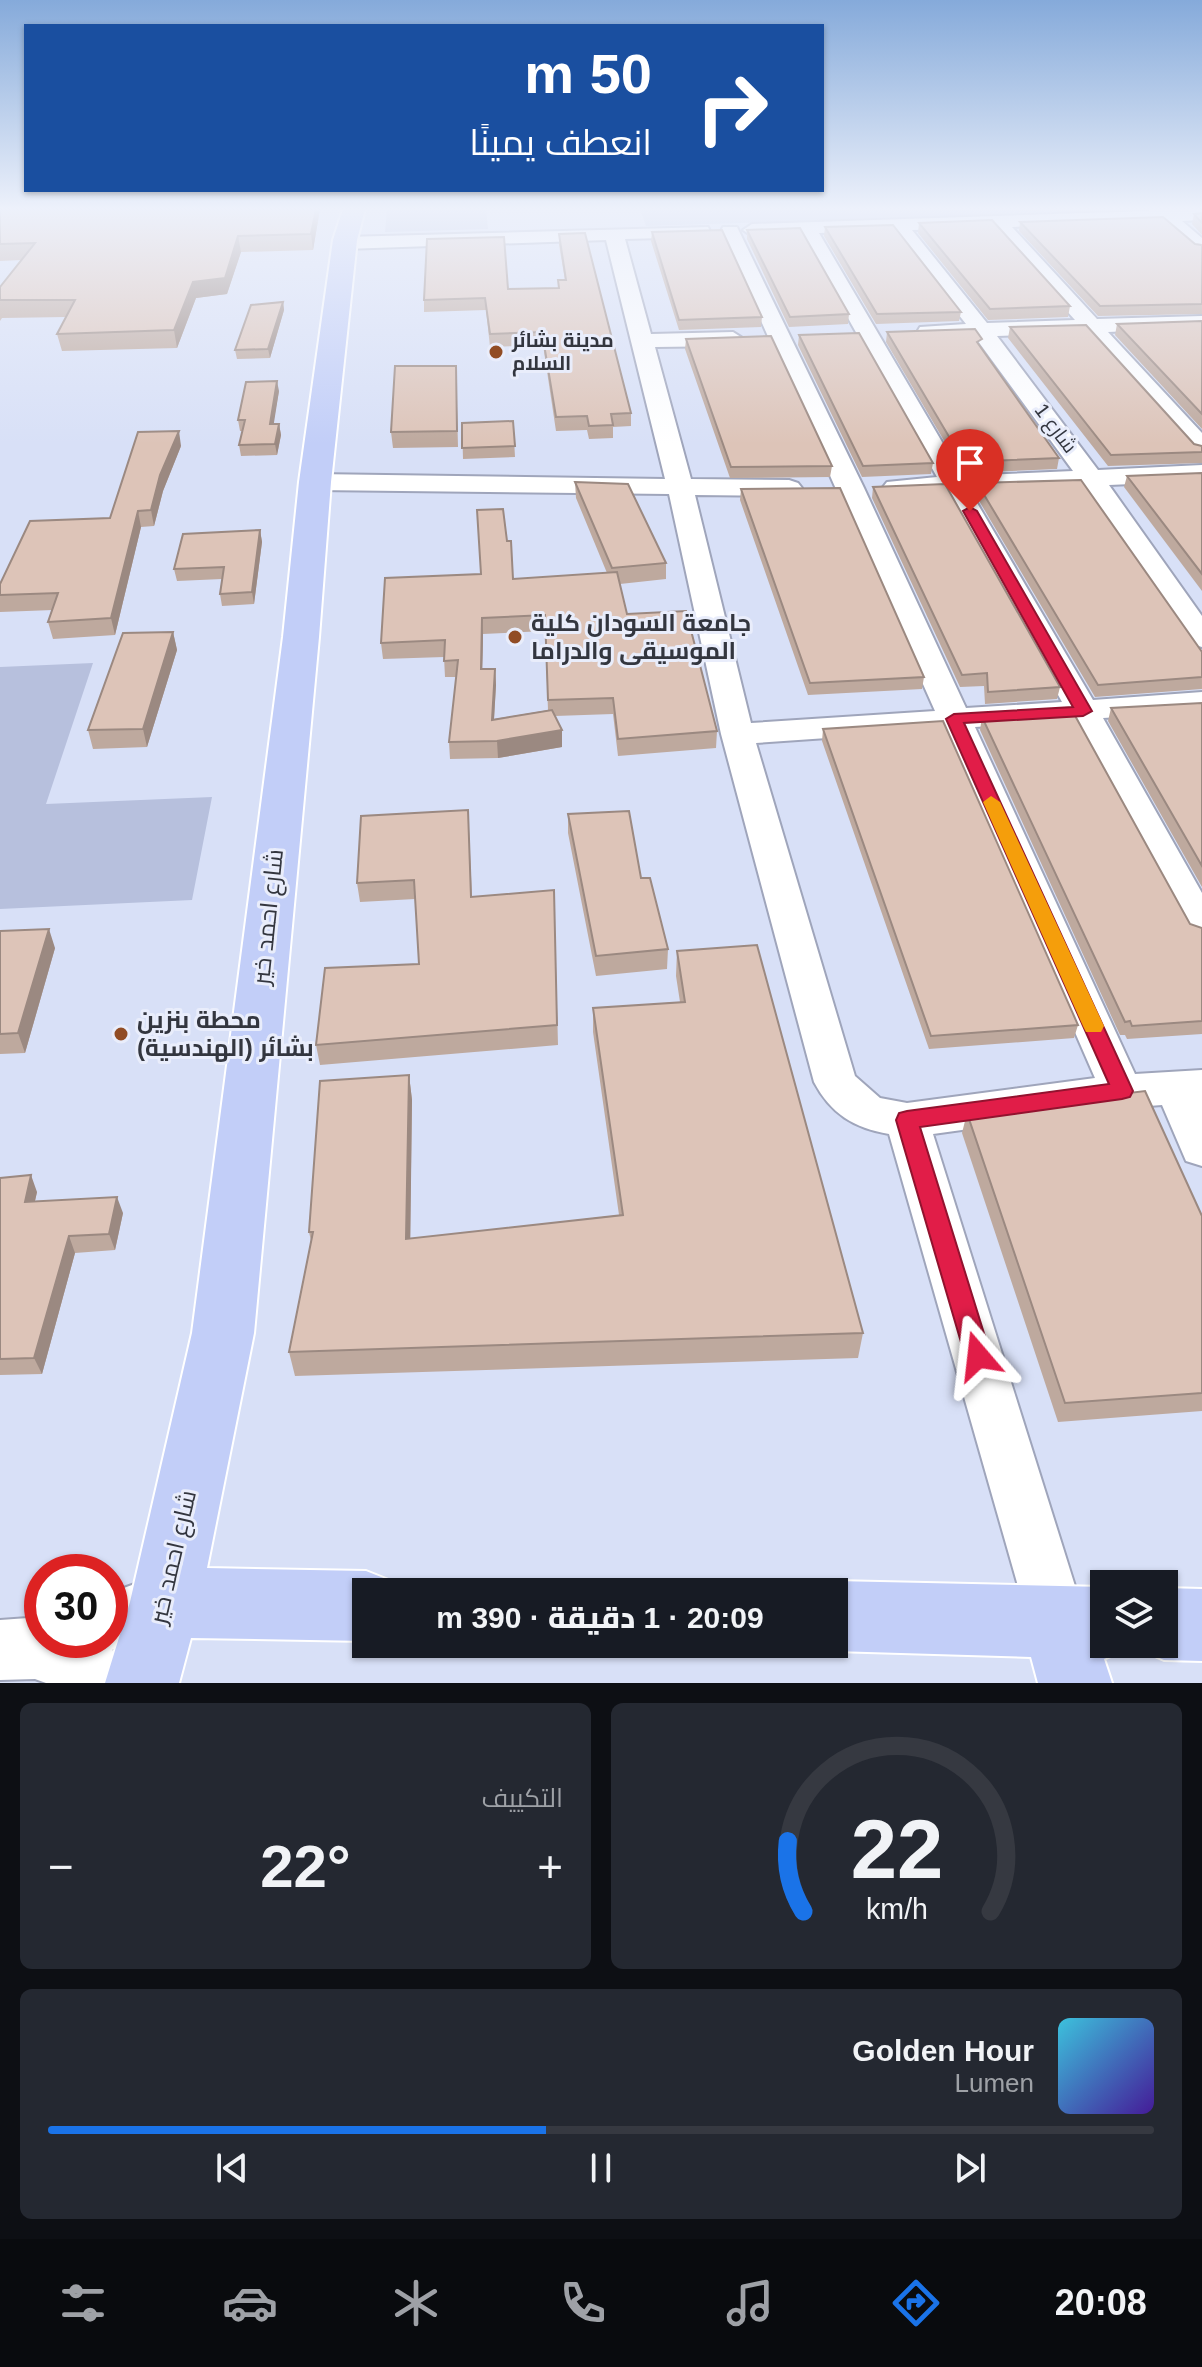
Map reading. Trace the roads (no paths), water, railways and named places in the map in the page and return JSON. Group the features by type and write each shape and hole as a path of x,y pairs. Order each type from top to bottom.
{"main road":[{"name":"شارع احمد خير","path":"142,1683 137,1612 223,1333 301,637 315,482 339,288"},
{"path":"137,1612 352,1606"},
{"path":"848,1617 1079,1642"},
{"path":"1178,1624 1202,1625"}],"street":[{"path":"629,288 681,489 737,734 835,1082 849,1100 867,1114 907,1120 1122,1091 1189,1086 1202,1148"},
{"path":"764,288 794,337 826,488 954,719 1122,1091"},
{"path":"840,288 956,486 1202,927"},
{"name":"شارع 1","path":"949,288 1093,478 1202,638"},
{"path":"1057,288 1202,448"},
{"path":"837,335 1202,322"},
{"path":"1178,323 1202,347"},
{"path":"643,341 794,337"},
{"path":"315,482 681,489 826,488 956,486 1202,473"},
{"path":"737,734 1202,702"},
{"path":"907,1120 1079,1642"},
{"path":"60,1658 119,1683"}],"place":[{"name":"مدينة بشائر السلام","path":"496,352"},
{"name":"جامعة السودان كلية الموسيقى والدراما","path":"515,637"},
{"name":"محطة بنزين بشائر (الهندسية)","path":"121,1034"}]}
